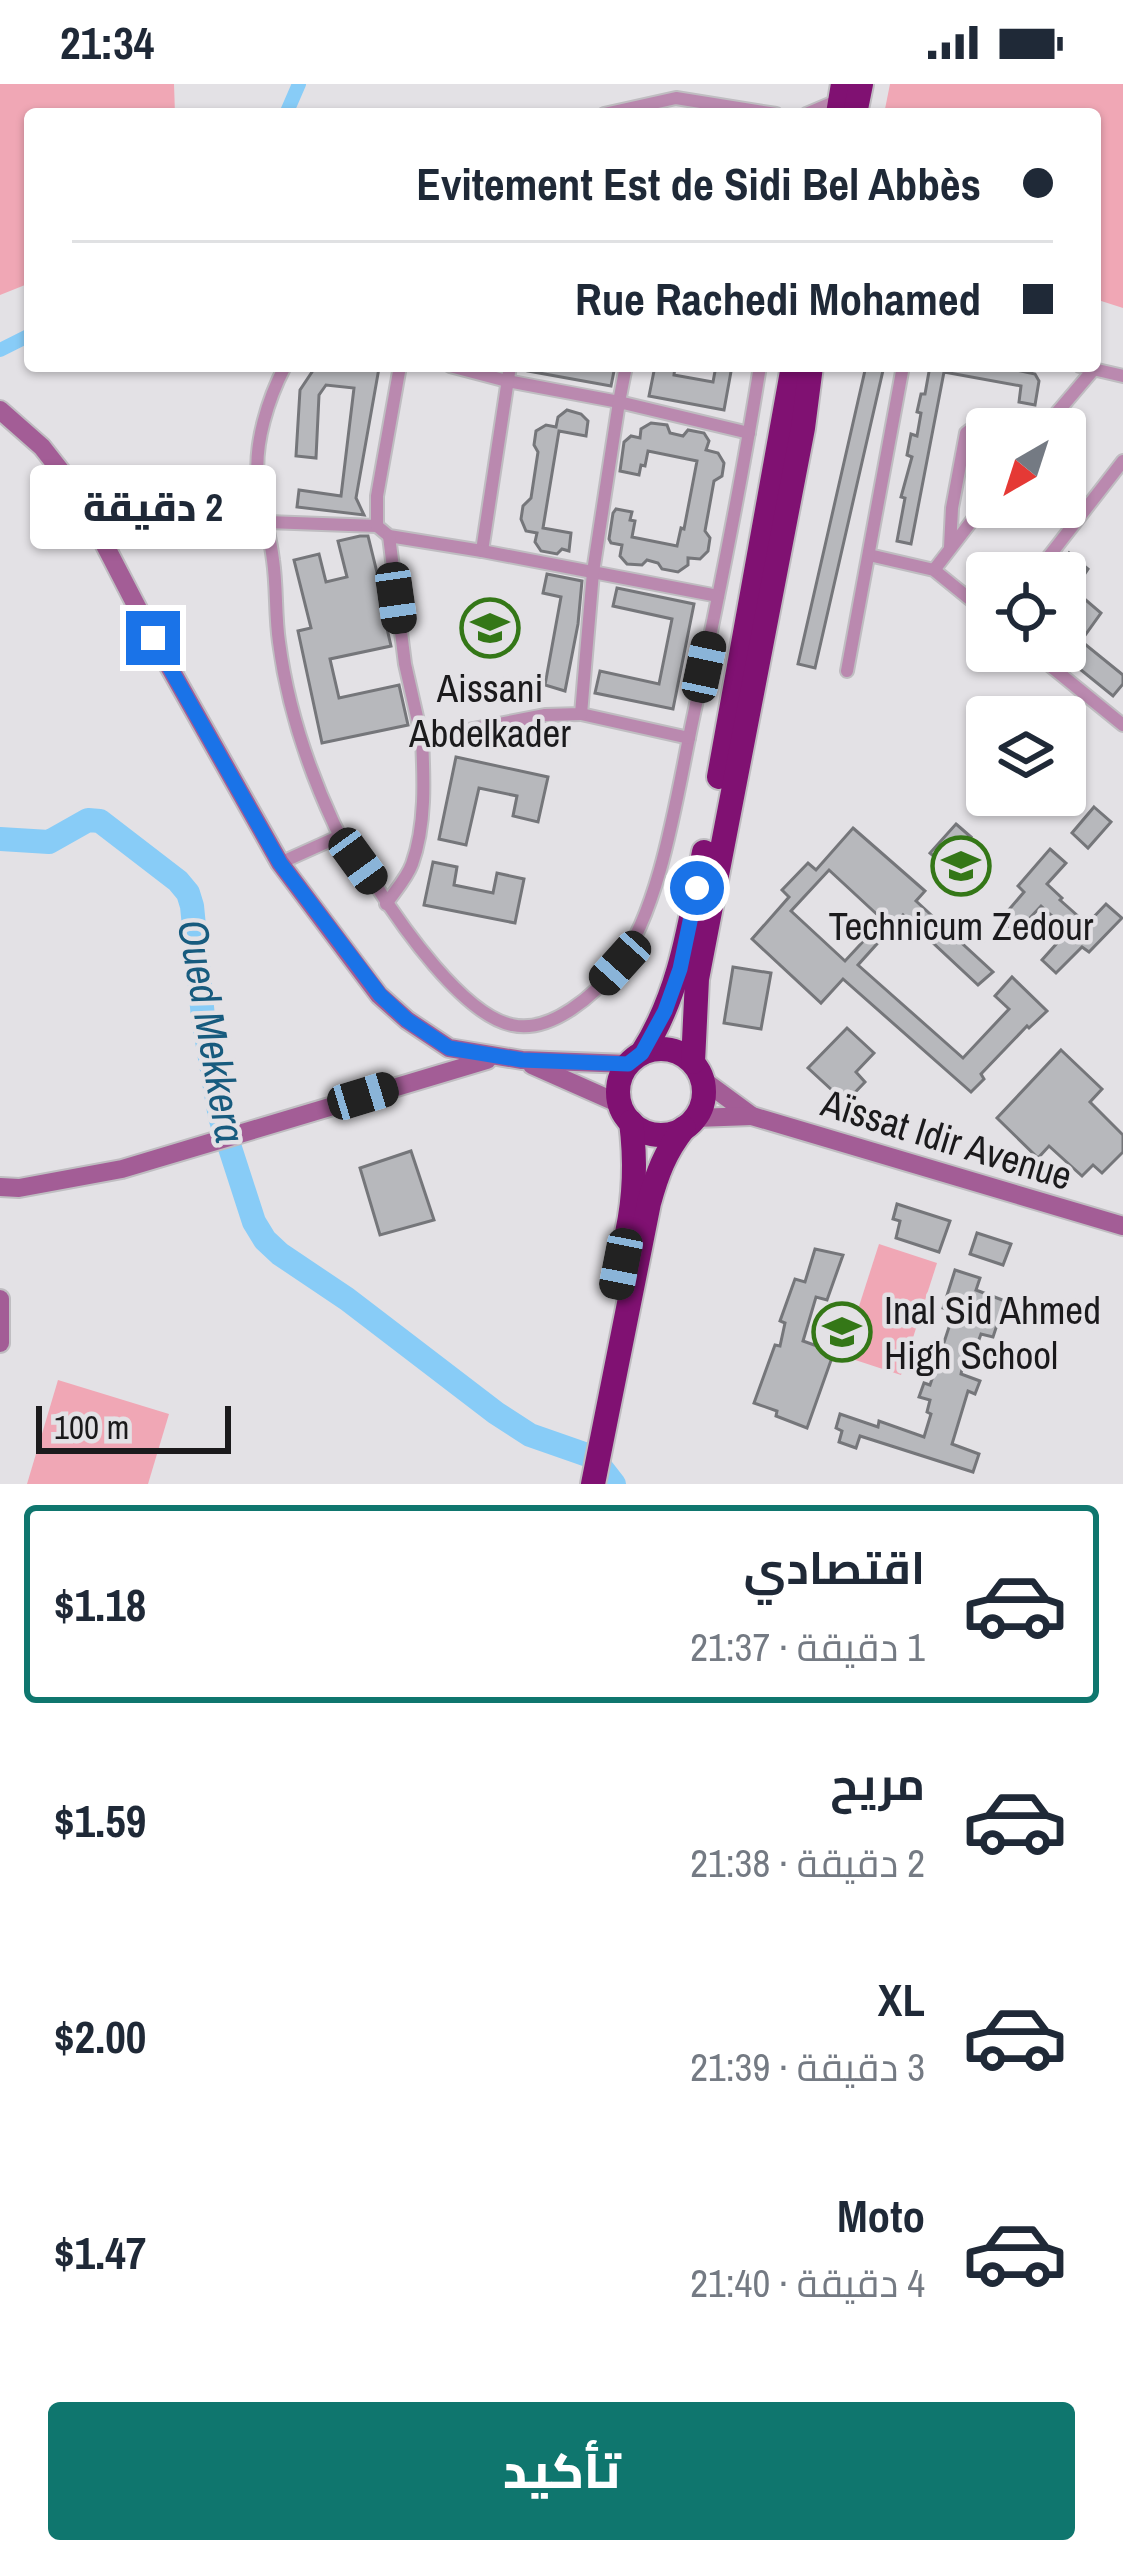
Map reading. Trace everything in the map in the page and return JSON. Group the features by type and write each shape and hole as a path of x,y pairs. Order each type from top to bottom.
{"highway":[{"path":"593,1484 596,1431 629,1223 635,1153 618,1087 665,1011 680,969 793,372"},
{"path":"579,1484 596,1431 656,1174 666,1152 703,1103 697,979 811,372"},
{"path":"635,1059 664,1048 698,1071"},
{"path":"626,1113 638,1128 656,1135 690,1123"}],"main road":[{"path":"0,410 42,447 78,493 153,638 280,863 360,973 407,1020 449,1048 509,1059 626,1113"},
{"path":"0,1187 75,1178 163,1156 455,1067 509,1059 635,1059"},
{"path":"698,1071 752,1116"},
{"path":"690,1123 752,1116"},
{"name":"Aïssat Idir Avenue","path":"752,1116 1123,1226"},
{"path":"0,1299 0,1343"}],"street":[{"path":"674,108 676,98"},
{"path":"631,108 676,98 738,108"},
{"path":"283,372 269,406 258,479 274,564 285,676 307,756 340,836 386,904 460,992 510,1025 546,1023 596,989 620,963 647,912 689,739 759,372"},
{"path":"377,526 377,496 399,372"},
{"path":"580,714 593,572 625,372"},
{"path":"848,671 902,372"},
{"path":"1058,408 1084,372"},
{"path":"482,551 509,373 749,434"},
{"path":"950,548 966,433"},
{"path":"1052,552 1123,461"},
{"path":"267,522 377,526 389,536 718,596"},
{"path":"934,570 966,528"},
{"path":"386,904 405,877 415,851 423,791 422,739 405,664 389,536"},
{"path":"869,555 934,570 966,596"},
{"path":"1058,672 1123,725"},
{"path":"422,739 545,715 580,714 689,739"},
{"path":"280,863 340,836"},
{"path":"509,1059 510,1025"}],"shaded area":[{"path":"0,84 174,84 175,108 24,108 24,285 0,295"},
{"path":"890,84 1123,84 1123,308 1101,301 1101,108 885,108"},
{"path":"879,1244 937,1263 901,1375 843,1356"},
{"path":"58,1380 169,1414 148,1484 27,1484"}],"building":[{"path":"312,372 378,372 356,498 364,515 297,507 299,490 341,496 354,388 326,385 319,395 316,458 296,456 300,390"},
{"path":"534,372 614,372 611,386"},
{"path":"654,372 713,382 715,372 731,372 724,410 649,396"},
{"path":"865,372 883,372 815,668 798,664"},
{"path":"929,372 944,372 911,544 897,541 905,498 901,497 912,457 907,455 911,434 917,436 921,413 917,412 921,394 925,394"},
{"path":"944,372 1035,374 1039,381 1035,405 1019,402 1021,386"},
{"path":"567,410 588,421 586,436 559,431 543,528 571,533 569,551 562,549 557,554 541,551 535,542 537,533 526,531 521,519 523,506 531,498 536,431 546,425 556,427 558,417"},
{"path":"651,423 667,425 670,433 683,436 688,430 704,433 709,441 706,450 718,453 724,463 722,476 714,481 705,531 710,538 708,551 700,559 688,558 688,565 678,572 647,560 642,565 627,564 620,556 622,545 609,539 616,509 632,512 632,537 677,546 684,529 697,461 648,451 639,475 620,471 624,442 631,436 640,438 641,429"},
{"path":"368,536 391,646 330,659 339,698 399,685 408,725 322,743 298,631 311,628 294,560 319,554 326,582 347,577 338,541"},
{"path":"547,574 582,581 565,691 545,685 561,597 543,593"},
{"path":"617,588 694,604 673,709 595,693 600,671 659,684 672,619 613,606"},
{"path":"1086,600 1101,613 1086,634"},
{"path":"1086,645 1123,675 1123,684 1113,696 1083,672"},
{"path":"456,757 548,777 538,822 513,816 517,796 479,788 466,845 439,839"},
{"path":"1094,807 1111,822 1088,848 1072,833"},
{"path":"956,824 971,837 945,866 930,853"},
{"path":"853,828 925,891 916,901 993,972 978,985 903,915 858,965 963,1058 1009,1009 995,996 1012,977 1047,1011 981,1074 984,1079 971,1092 843,979 821,1003 752,939 789,897 782,890 808,863 816,870","holes":["829,870 883,920 845,961 791,911"]},
{"path":"1050,849 1066,863 1047,884 1060,900 1087,924 1106,904 1122,918 1089,952 1082,947 1056,973 1042,960 1067,932 1062,925 1041,906 1016,933 1001,919 1024,892 1018,886"},
{"path":"433,862 457,867 454,885 493,893 497,873 524,879 515,923 424,905"},
{"path":"733,967 771,973 761,1029 724,1023"},
{"path":"847,1028 874,1053 856,1072 865,1082 842,1106 808,1068"},
{"path":"1061,1050 1102,1089 1090,1102 1123,1135 1123,1152 1102,1173 1093,1165 1082,1176 1049,1146 1038,1158 997,1118"},
{"path":"411,1151 434,1220 380,1235 360,1168"},
{"path":"897,1204 950,1221 939,1252 896,1238"},
{"path":"977,1233 1011,1244 1003,1265 970,1254"},
{"path":"815,1249 843,1255 827,1300 816,1297 803,1341 834,1352 807,1428 754,1403 775,1345 780,1346 785,1323 780,1321 795,1279 805,1282"},
{"path":"955,1270 980,1278 976,1290 1005,1301 993,1337 981,1334 976,1348 967,1345 961,1374 980,1381 975,1394 968,1391 952,1444 979,1454 973,1472 860,1436 856,1448 839,1442 840,1414 924,1437 930,1400 919,1397 924,1383 930,1385 954,1312 943,1308"}],"waterway":[{"path":"289,108 299,84"},
{"path":"0,350 24,338"},
{"name":"Oued Mekkera","path":"0,839 49,842 88,820 100,821 178,881 192,906 203,1017 220,1117 254,1222 265,1240 496,1413 530,1435 593,1457 614,1484"}],"place":[{"name":"Aissani Abdelkader","path":"490,628"},
{"name":"Technicum Zedour","path":"961,866"},
{"name":"Inal Sid Ahmed High School","path":"842,1332"}],"route":[{"path":"153,638 280,863 380,995 449,1048 522,1060 628,1064 642,1053 665,1011 680,969 697,888"}]}
